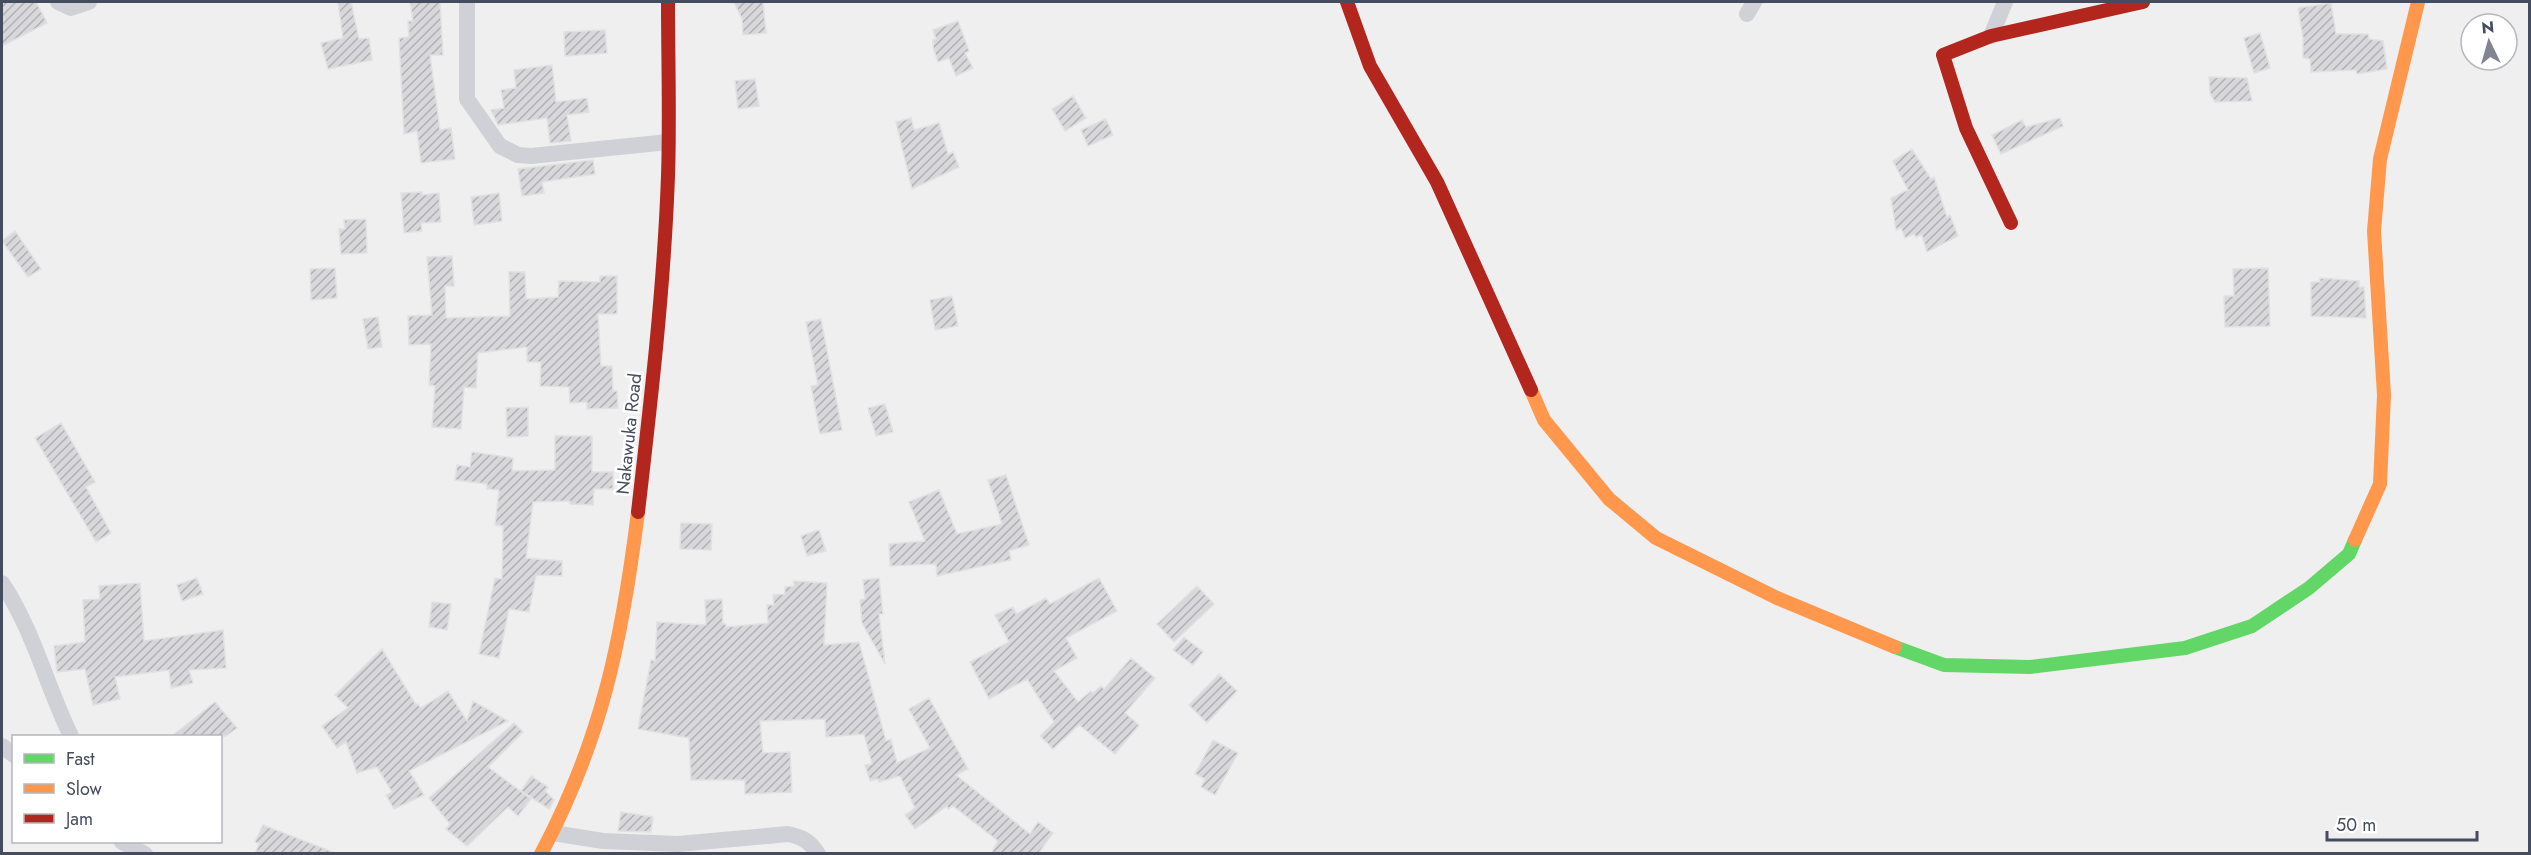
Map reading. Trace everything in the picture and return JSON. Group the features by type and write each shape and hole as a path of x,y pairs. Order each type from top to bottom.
{"street":[{"path":"58,2 71,8 89,2"},
{"path":"467,2 467,99 500,146 518,155 531,156 668,141"},
{"name":"Nakawuka Road","path":"541,854 583,770 600,722 627,600 650,412 667,200 668,2"},
{"path":"1347,2 1370,66 1437,182 1482,277 1544,420 1609,499 1656,538 1777,598 1869,637 1944,665 2030,667 2185,648 2252,626 2309,588 2349,554 2380,484 2384,395 2375,221 2380,159 2418,2"},
{"path":"1991,36 2005,2"},
{"path":"2012,223 1966,128 1943,55 1991,36 2143,2"},
{"path":"2,582 28,636 55,704 71,735"},
{"path":"553,833 603,841 678,844 788,834 802,837 813,844 818,854"},
{"path":"125,843 145,854"}],"building":[{"path":"2,2 36,2 47,23 2,46"},
{"path":"338,2 351,2 359,39 369,38 372,60 328,69 321,43 343,38"},
{"path":"410,2 440,2 443,55 430,55 440,130 451,128 455,159 421,163 417,131 404,134 399,38 409,37 408,21 413,21"},
{"path":"734,2 763,2 766,33 743,35 742,19"},
{"path":"2331,3 2336,34 2368,34 2369,39 2383,41 2387,69 2357,74 2356,70 2311,72 2310,59 2303,58 2303,38 2298,8"},
{"path":"958,21 969,51 965,53 973,68 956,76 949,58 938,62 933,47 933,40 936,39 933,30"},
{"path":"605,30 607,53 565,56 564,32"},
{"path":"2260,33 2270,68 2254,73 2244,38"},
{"path":"552,65 556,102 587,98 589,112 567,115 571,141 550,143 547,118 498,125 491,110 504,108 501,90 516,88 514,70"},
{"path":"2209,77 2247,78 2252,101 2215,102 2210,93"},
{"path":"755,79 759,106 738,109 735,81"},
{"path":"1073,96 1086,118 1065,131 1052,109"},
{"path":"911,118 914,130 939,123 948,154 953,152 959,167 912,189 896,122"},
{"path":"2060,118 2063,126 2001,154 1992,135 2022,120 2026,127"},
{"path":"1106,119 1113,135 1088,146 1081,130"},
{"path":"1912,149 1931,179 1934,177 1947,217 1950,215 1958,236 1927,252 1922,235 1916,237 1914,234 1905,238 1901,228 1896,230 1891,198 1908,190 1893,161"},
{"path":"593,160 595,174 542,182 544,193 522,196 518,169"},
{"path":"422,192 422,195 439,193 441,222 421,223 422,231 404,233 401,193"},
{"path":"499,193 502,221 474,225 471,197"},
{"path":"366,219 367,253 341,254 339,229 345,229 344,220"},
{"path":"15,231 41,269 28,277 2,241"},
{"path":"452,256 454,286 445,286 446,318 510,316 509,272 525,272 526,299 558,297 559,281 600,282 600,276 617,276 617,314 598,314 601,366 612,366 613,391 617,391 618,408 587,409 587,402 570,403 569,387 540,386 541,362 527,362 527,347 478,353 476,388 464,387 461,429 432,427 435,386 429,385 431,344 409,345 408,316 432,315 427,257"},
{"path":"335,268 337,298 311,300 310,269"},
{"path":"2268,268 2270,326 2225,327 2224,296 2234,296 2233,269"},
{"path":"2320,278 2359,281 2359,287 2364,287 2366,318 2311,316 2311,282 2320,282"},
{"path":"952,296 958,326 935,330 930,300"},
{"path":"378,317 382,347 368,349 363,319"},
{"path":"821,319 842,430 820,434 811,386 818,385 806,322"},
{"path":"885,404 893,432 876,436 868,408"},
{"path":"528,407 528,436 507,437 506,408"},
{"path":"61,423 95,482 86,487 111,533 96,542 35,438"},
{"path":"555,436 592,436 592,472 613,472 613,489 594,489 593,505 570,504 570,501 533,502 526,558 562,561 562,576 536,575 529,612 509,609 499,658 479,654 495,578 502,579 503,526 495,525 499,490 487,489 487,484 455,480 457,465 470,467 472,452 513,458 512,471 555,470"},
{"path":"1006,475 1029,545 1009,551 1011,560 937,576 936,564 890,566 889,544 925,541 909,502 939,490 957,534 1002,524 988,480"},
{"path":"681,523 712,524 711,550 680,549"},
{"path":"819,530 826,551 807,556 801,536"},
{"path":"197,578 203,594 182,601 177,585"},
{"path":"879,578 883,614 879,614 885,664 862,623 860,600 865,599 863,580"},
{"path":"1099,578 1117,611 1066,638 1077,658 1054,671 1078,702 1101,686 1104,689 1131,658 1155,678 1125,713 1139,725 1115,754 1079,725 1053,749 1040,736 1054,722 1027,679 989,699 970,662 1009,642 995,615 1013,607 1016,614 1046,598 1050,604"},
{"path":"794,581 827,583 824,645 859,642 886,741 891,739 897,763 930,748 909,709 929,698 968,769 956,775 1030,834 1038,822 1053,833 1038,854 991,854 998,841 953,806 948,809 947,806 915,829 905,815 915,808 900,776 879,782 878,779 870,781 865,765 872,764 864,734 826,737 825,719 760,721 763,753 790,752 792,792 745,794 745,780 691,780 689,738 638,729 651,660 655,661 657,622 706,625 705,600 722,599 723,624 726,624 726,627 768,623 767,605 774,605 773,595 785,594 785,587 794,586"},
{"path":"140,583 144,641 223,630 226,668 189,670 193,683 171,688 169,670 115,677 120,699 93,705 85,669 57,672 54,646 85,642 83,600 100,599 99,586"},
{"path":"1197,586 1214,604 1174,642 1157,624"},
{"path":"432,602 451,604 447,630 429,627"},
{"path":"1184,637 1203,652 1193,665 1173,650"},
{"path":"382,649 416,705 418,704 421,708 448,691 467,721 473,701 508,721 409,771 424,795 394,809 386,795 392,792 377,767 357,773 346,742 337,748 322,726 348,708 335,695"},
{"path":"1219,674 1237,691 1207,723 1189,705"},
{"path":"215,702 237,728 226,736 173,735"},
{"path":"514,723 523,732 488,767 531,799 518,816 508,807 467,846 446,829 450,824 429,798"},
{"path":"1213,740 1238,753 1215,795 1201,787 1205,779 1195,774"},
{"path":"531,776 548,787 545,791 554,800 549,809 521,791"},
{"path":"621,812 653,817 651,832 618,831"},
{"path":"263,825 333,852 333,854 255,854 259,844 255,842"}],"traffic: fast":[{"path":"1895,647 1944,665 2030,667 2185,648 2252,626 2309,588 2349,554 2355,540"}],"traffic: slow":[{"path":"2355,540 2380,484 2384,395 2374,231 2380,159 2418,2"},
{"path":"1531,390 1544,420 1609,499 1656,538 1777,598 1895,647"},
{"path":"541,854 580,770 606,688 625,603 638,512"}],"traffic: jam":[{"path":"638,512 656,344 666,218 669,132 668,2"},
{"path":"1347,2 1370,66 1437,182 1531,390"},
{"path":"2011,223 1966,128 1943,55 1991,36 2143,2"}]}
